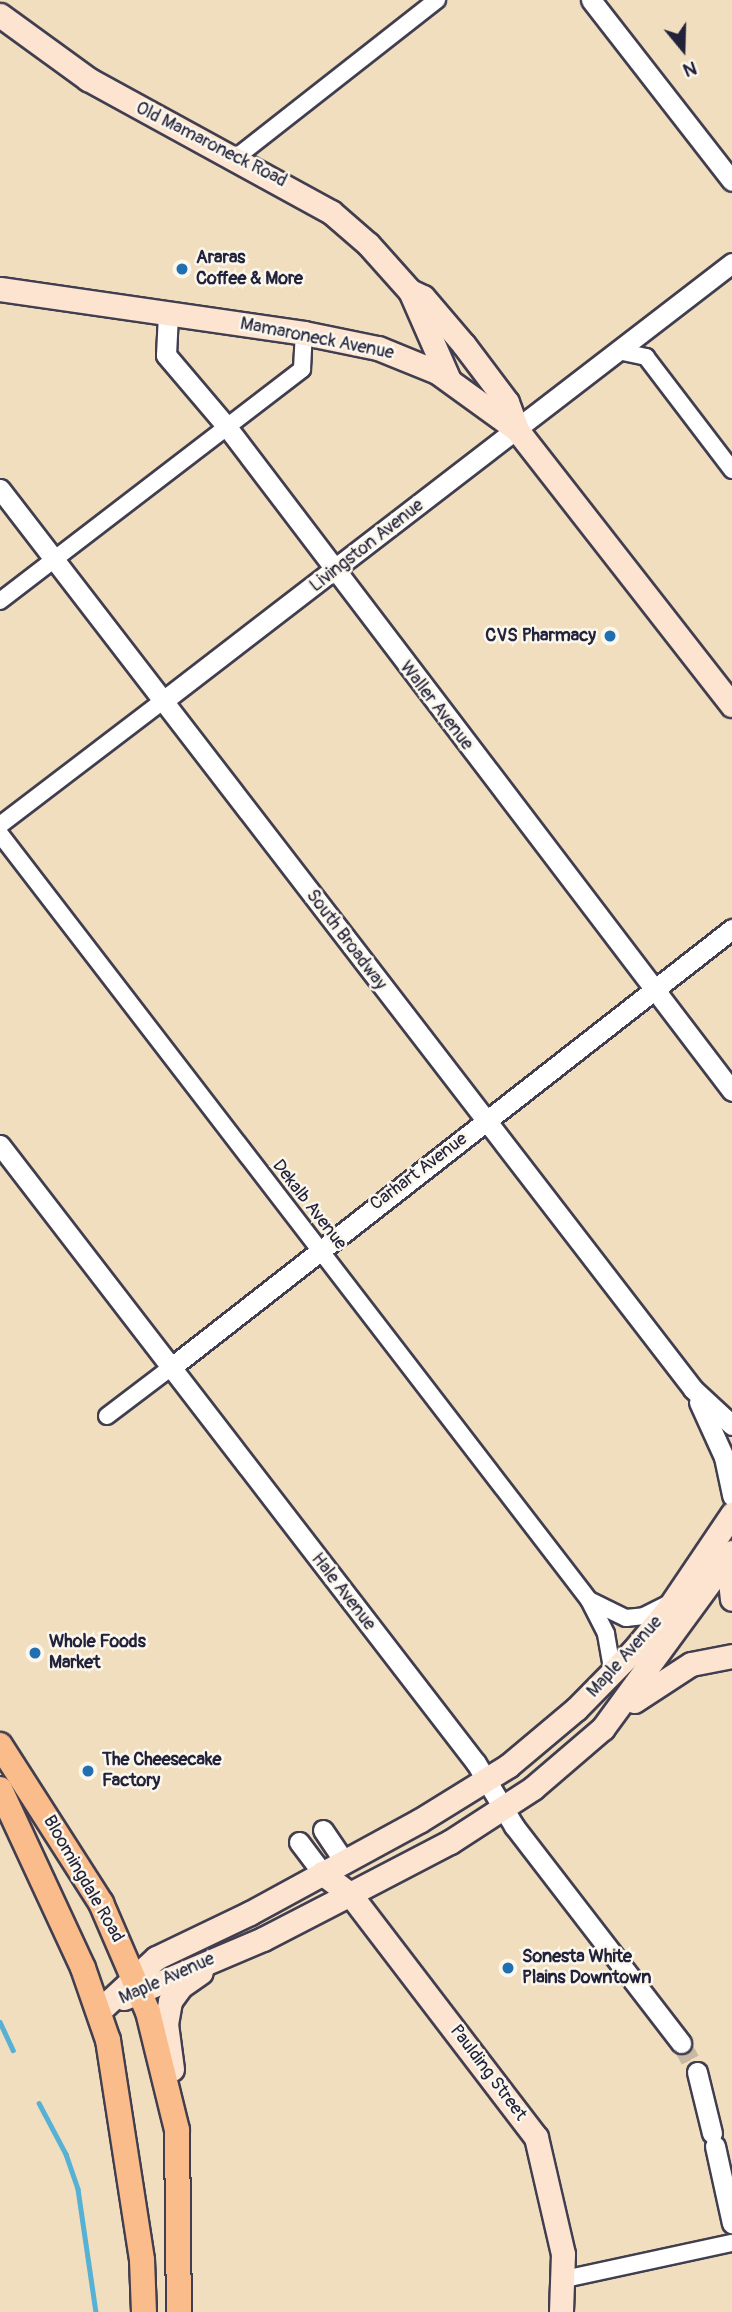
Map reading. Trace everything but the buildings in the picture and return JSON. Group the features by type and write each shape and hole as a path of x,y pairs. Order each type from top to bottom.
{"main road":[{"name":"Old Mamaroneck Road","path":"0,15 88,79 331,212 368,244 410,291 449,380"},
{"name":"Mamaroneck Avenue","path":"0,289 304,333 387,351 449,380 517,430 732,705"},
{"name":"Old Mamaroneck Road","path":"410,291 423,297 464,345 507,402 517,430"},
{"name":"Maple Avenue","path":"99,2011 137,1983 156,1958 322,1873 486,1781 576,1709 613,1672 673,1601 732,1514"},
{"path":"732,1527 729,1557 732,1599"},
{"name":"Maple Avenue","path":"137,1983 263,1939 350,1894 503,1808 603,1728 729,1557"},
{"path":"603,1728 666,1676 709,1658 732,1656"},
{"name":"Bloomingdale Road","path":"0,1745 87,1879 137,1983 177,2130 179,2312"},
{"name":"Bloomingdale Road","path":"0,1789 99,2011 118,2088 124,2149 142,2260 144,2312"},
{"name":"Paulding Street","path":"343,1860 350,1894"},
{"name":"Paulding Street","path":"322,1873 350,1894 531,2129 555,2209 565,2280 575,2312"},
{"path":"177,2130 167,2032 170,2001 196,1974 263,1939"},
{"path":"124,2149 131,2312"},
{"name":"Paulding Street","path":"561,2312 565,2280"}],"street":[{"path":"234,159 437,0"},
{"path":"592,0 732,181"},
{"name":"Livingston Avenue","path":"0,825 333,572 732,263"},
{"name":"Waller Avenue","path":"168,314 166,355 227,427 333,572 732,1091"},
{"path":"0,601 302,369 304,333"},
{"path":"618,351 646,357 732,470"},
{"name":"South Broadway","path":"0,489 693,1390 732,1425"},
{"name":"Dekalb Avenue","path":"0,835 589,1600 606,1634 613,1672"},
{"name":"Carhart Avenue","path":"107,1416 732,929"},
{"name":"Hale Avenue","path":"0,1145 486,1781 503,1808 681,2043"},
{"name":"South Broadway","path":"693,1390 724,1457 732,1496"},
{"name":"Dekalb Avenue","path":"589,1600 626,1618 644,1616 673,1601"},
{"name":"Paulding Street","path":"323,1830 343,1860"},
{"name":"Paulding Street","path":"299,1842 322,1873"},
{"path":"697,2072 732,2223"},
{"path":"565,2280 732,2243"}],"waterway":[{"path":"0,2022 13,2050"},
{"path":"39,2103 66,2154 78,2189 96,2312"}],"tunnel":[{"path":"681,2043 697,2072"}],"place":[{"name":"Araras Coffee & More","path":"182,269"},
{"name":"CVS Pharmacy","path":"610,636"},
{"name":"Whole Foods Market","path":"35,1653"},
{"name":"The Cheesecake Factory","path":"88,1771"},
{"name":"Sonesta White Plains Downtown","path":"508,1968"}]}
